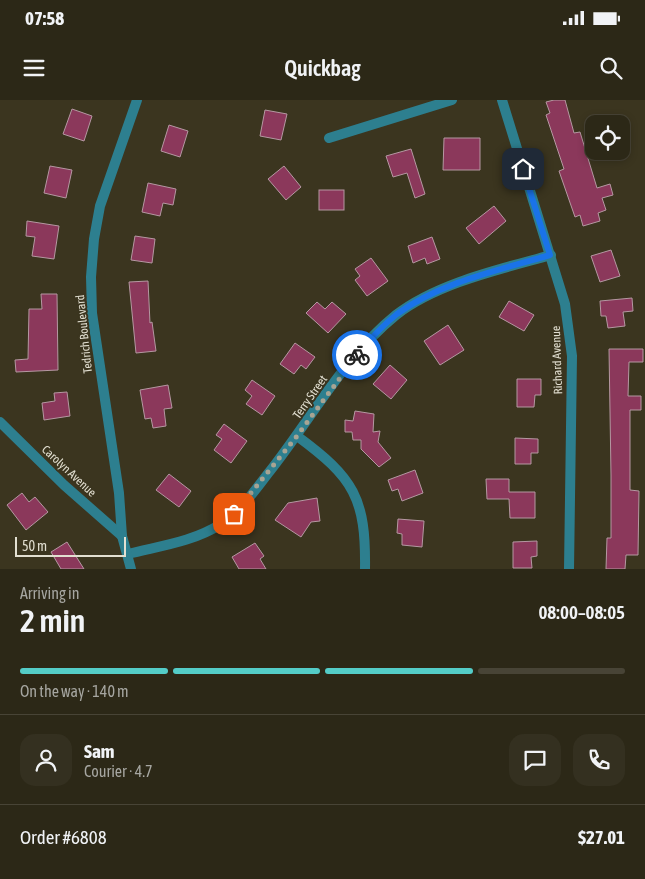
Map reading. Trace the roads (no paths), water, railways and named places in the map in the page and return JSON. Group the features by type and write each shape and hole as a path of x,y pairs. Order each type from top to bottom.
{"street":[{"name":"Tedrich Boulevard","path":"132,569 122,536 119,493 92,313 91,277 94,239 100,206 137,100"},
{"path":"329,138 452,100"},
{"name":"Richard Avenue","path":"502,100 565,304 572,356 569,569"},
{"name":"Terry Street","path":"128,554 186,540 222,523 246,502 348,365 374,335 397,314 442,289 550,255"},
{"name":"Carolyn Avenue","path":"0,422 64,485 122,536"},
{"path":"297,436 327,458 343,474 354,491 363,518 365,569"}]}
